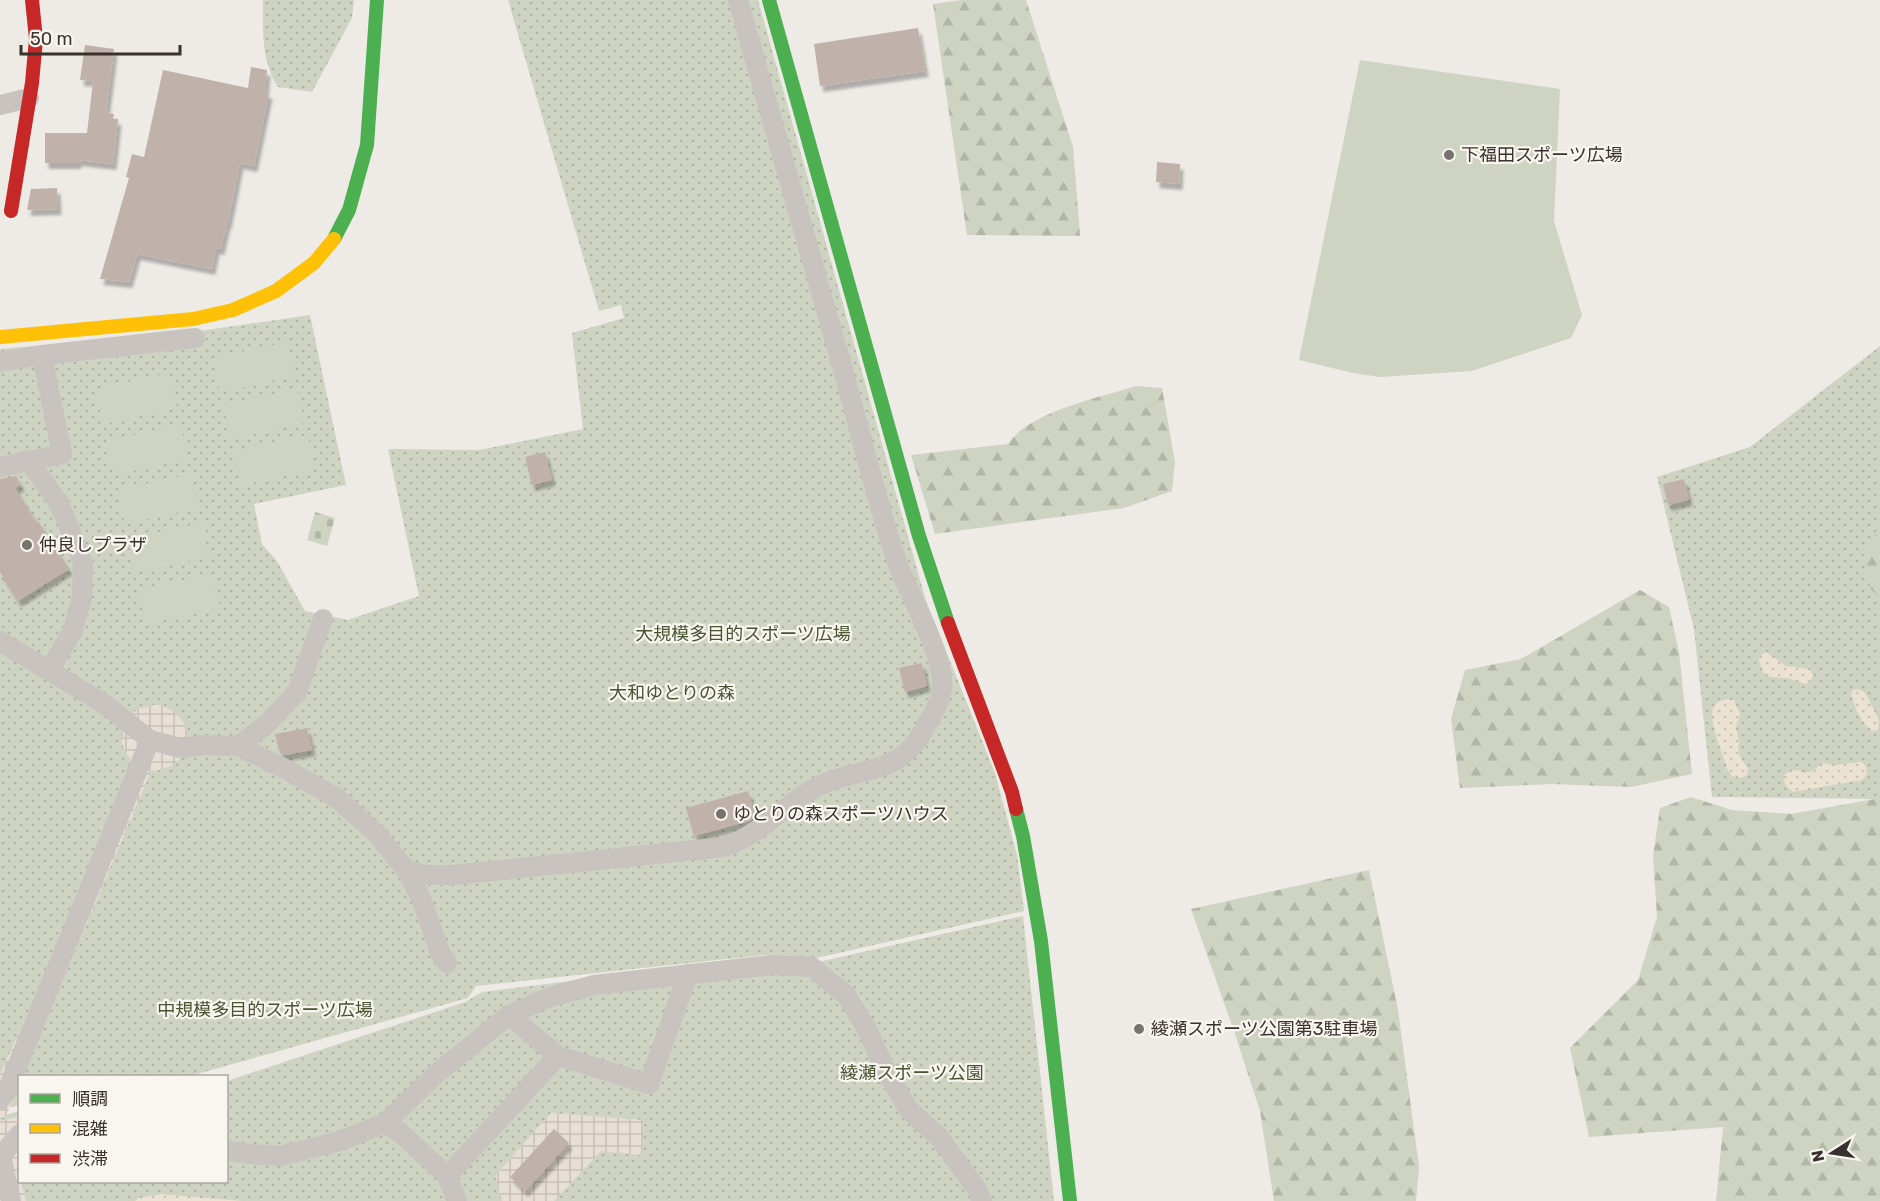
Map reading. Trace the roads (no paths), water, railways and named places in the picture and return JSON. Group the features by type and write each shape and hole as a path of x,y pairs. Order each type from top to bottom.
{"street":[{"path":"11,211 36,39 32,0"},
{"path":"0,337 193,319 233,310 276,291 314,262 336,236 349,210 367,144 377,0"},
{"path":"406,870 425,875 453,875 724,847 740,842 759,831 799,798 818,787 894,763 920,739 935,713 942,692 942,674 939,663 892,547 738,0"},
{"path":"769,0 919,536 944,612 1012,792 1041,941 1070,1201"},
{"path":"0,105 28,98"},
{"path":"0,362 42,355 195,338"},
{"path":"0,467 62,454 42,355"},
{"path":"29,461 58,503 83,563 82,598 72,632 50,669"},
{"path":"238,746 267,724 297,692 323,619"},
{"path":"0,640 103,703 150,740 180,748 203,745 238,746 291,772 338,800 378,835 406,870 421,898 440,953 447,963"},
{"path":"0,1100 7,1091 150,740"},
{"path":"228,1150 280,1156 340,1142 385,1123 436,1074 509,1015 550,997 594,985 688,974 772,965 812,967 846,995 866,1027 883,1065 908,1109 939,1137 978,1191 982,1201"},
{"path":"509,1015 558,1056 649,1084 688,974"},
{"path":"447,1176 558,1056"},
{"path":"385,1123 402,1134 447,1176 457,1201"},
{"path":"11,1201 1,1155 18,1136"}],"place":[{"name":"下福田スポーツ広場","path":"1449,155"},
{"name":"仲良しプラザ","path":"27,545"},
{"name":"ゆとりの森スポーツハウス","path":"721,814"},
{"name":"綾瀬スポーツ公園第3駐車場","path":"1139,1029"}],"park label":[{"name":"大規模多目的スポーツ広場","path":"743,634"},
{"name":"大和ゆとりの森","path":"672,693"},
{"name":"中規模多目的スポーツ広場","path":"265,1010"},
{"name":"綾瀬スポーツ公園","path":"912,1073"}]}
